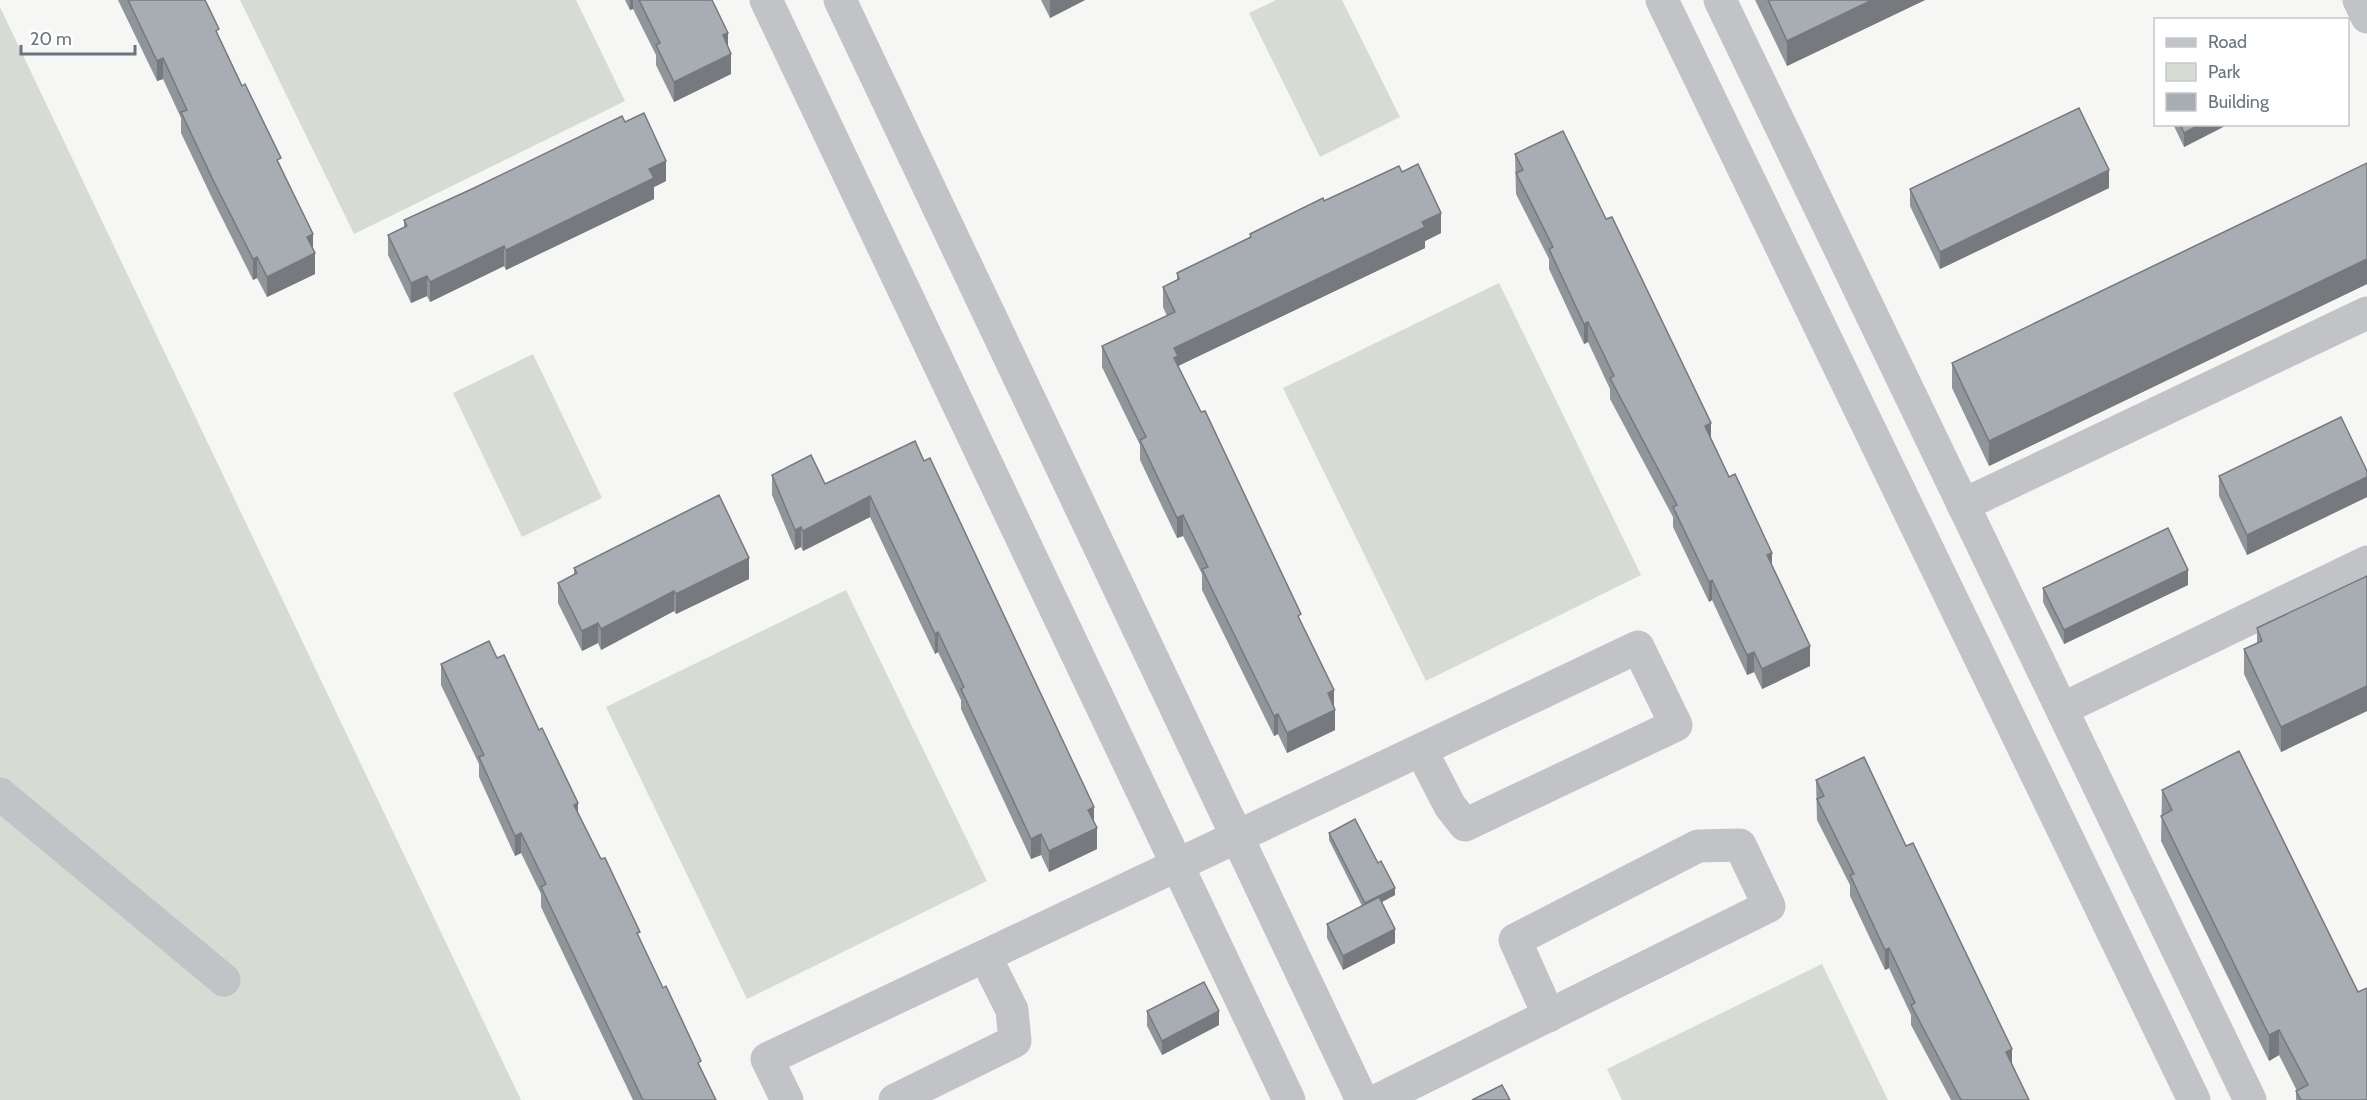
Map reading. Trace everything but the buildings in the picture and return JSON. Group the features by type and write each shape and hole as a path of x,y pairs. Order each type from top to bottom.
{"street":[{"path":"766,0 1289,1100"},
{"path":"840,0 1362,1100"},
{"path":"1662,0 2194,1100"},
{"path":"1720,0 2250,1100"},
{"path":"2359,0 2367,17"},
{"path":"1963,506 2367,313"},
{"path":"2062,709 2367,562"},
{"path":"787,1100 767,1059 1638,647 1676,725 1465,825 1450,806 1421,750"},
{"path":"0,794 225,980"},
{"path":"1378,1100 1549,1016 1769,906 1740,845 1698,846 1515,940 1549,1016"},
{"path":"895,1100 1015,1041 1011,1010 985,956"}],"green space":[{"path":"240,0 576,0 625,101 354,234"},
{"path":"1276,0 1342,0 1400,117 1320,157 1249,13"},
{"path":"0,7 521,1100 0,1100"},
{"path":"1499,283 1641,575 1426,681 1283,388"},
{"path":"533,354 602,498 522,537 453,393"},
{"path":"846,590 987,881 747,999 606,707"},
{"path":"1822,964 1888,1100 1622,1100 1607,1069"}]}
